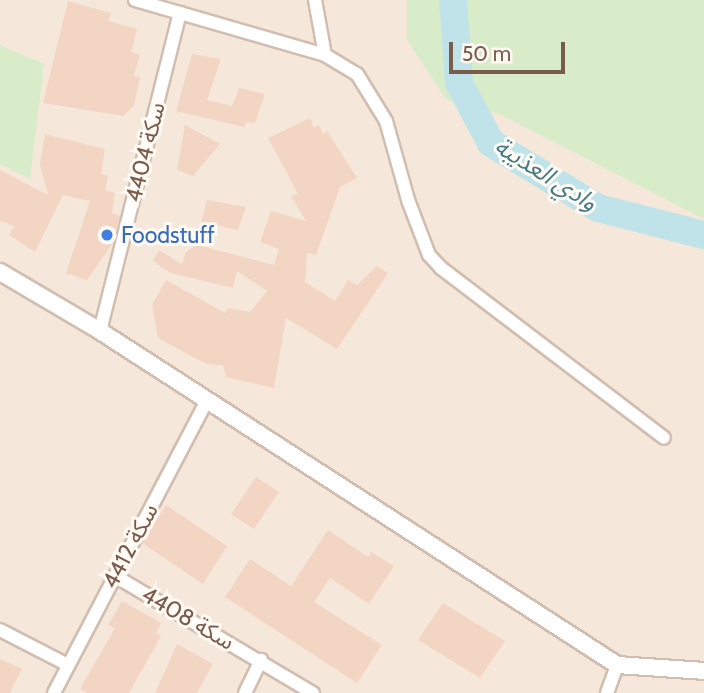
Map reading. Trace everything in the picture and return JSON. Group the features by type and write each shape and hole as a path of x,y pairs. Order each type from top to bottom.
{"street":[{"path":"135,0 325,55 357,75 375,97 429,255 441,268 664,438"},
{"path":"315,0 325,55"},
{"name":"سكة 4404","path":"100,331 180,13"},
{"path":"0,272 100,331 617,665 704,671"},
{"name":"سكة 4412","path":"54,693 207,400"},
{"name":"سكة 4408","path":"115,576 313,693"},
{"path":"0,630 68,665"},
{"name":"سكة 4408","path":"245,693 261,660"},
{"path":"607,693 617,665"}],"shaded area":[{"path":"0,0 704,0 704,693 0,693"}],"green space":[{"path":"407,0 704,0 704,219 501,115 446,99 407,40"},
{"path":"0,45 44,64 30,179 0,164"}],"building":[{"path":"68,1 111,13 108,21 137,29 131,52 140,55 134,76 140,77 134,106 123,116 43,103"},
{"path":"192,54 221,59 207,100 232,106 239,88 265,94 255,123 246,122 244,127 176,111"},
{"path":"310,118 314,128 319,125 323,134 327,131 357,178 340,187 316,255 307,253 305,282 335,301 348,280 357,285 377,266 388,273 337,349 286,318 274,388 226,377 223,365 206,364 158,338 152,305 166,280 225,313 228,308 250,312 267,291 237,271 233,288 171,273 153,261 159,250 182,264 186,252 197,245 274,265 279,249 260,242 271,211 306,221 291,196 298,194 268,138"},
{"path":"185,125 220,144 193,176 177,170"},
{"path":"45,134 105,149 101,174 108,176 105,190 115,193 112,213 120,216 110,247 87,280 66,273 90,201 63,195 35,252 9,235 14,226 0,221 0,170 48,195 40,164"},
{"path":"207,200 246,207 238,230 201,222"},
{"path":"256,477 279,492 254,529 231,514"},
{"path":"166,505 227,546 203,584 142,543"},
{"path":"328,530 368,557 371,552 394,566 369,604 330,578 314,602 382,645 357,683 225,597 250,559 291,586"},
{"path":"122,601 161,623 156,633 161,636 129,693 88,693 80,689 115,628 108,625"},
{"path":"443,603 505,641 480,678 418,640"},
{"path":"177,644 213,664 197,693 155,693"},
{"path":"0,659 22,669 10,693 0,693"}],"waterway":[{"name":"وادي العذيبة","path":"453,0 459,83 491,143 598,208 704,235"}],"place":[{"name":"Foodstuff","path":"107,235"}]}
